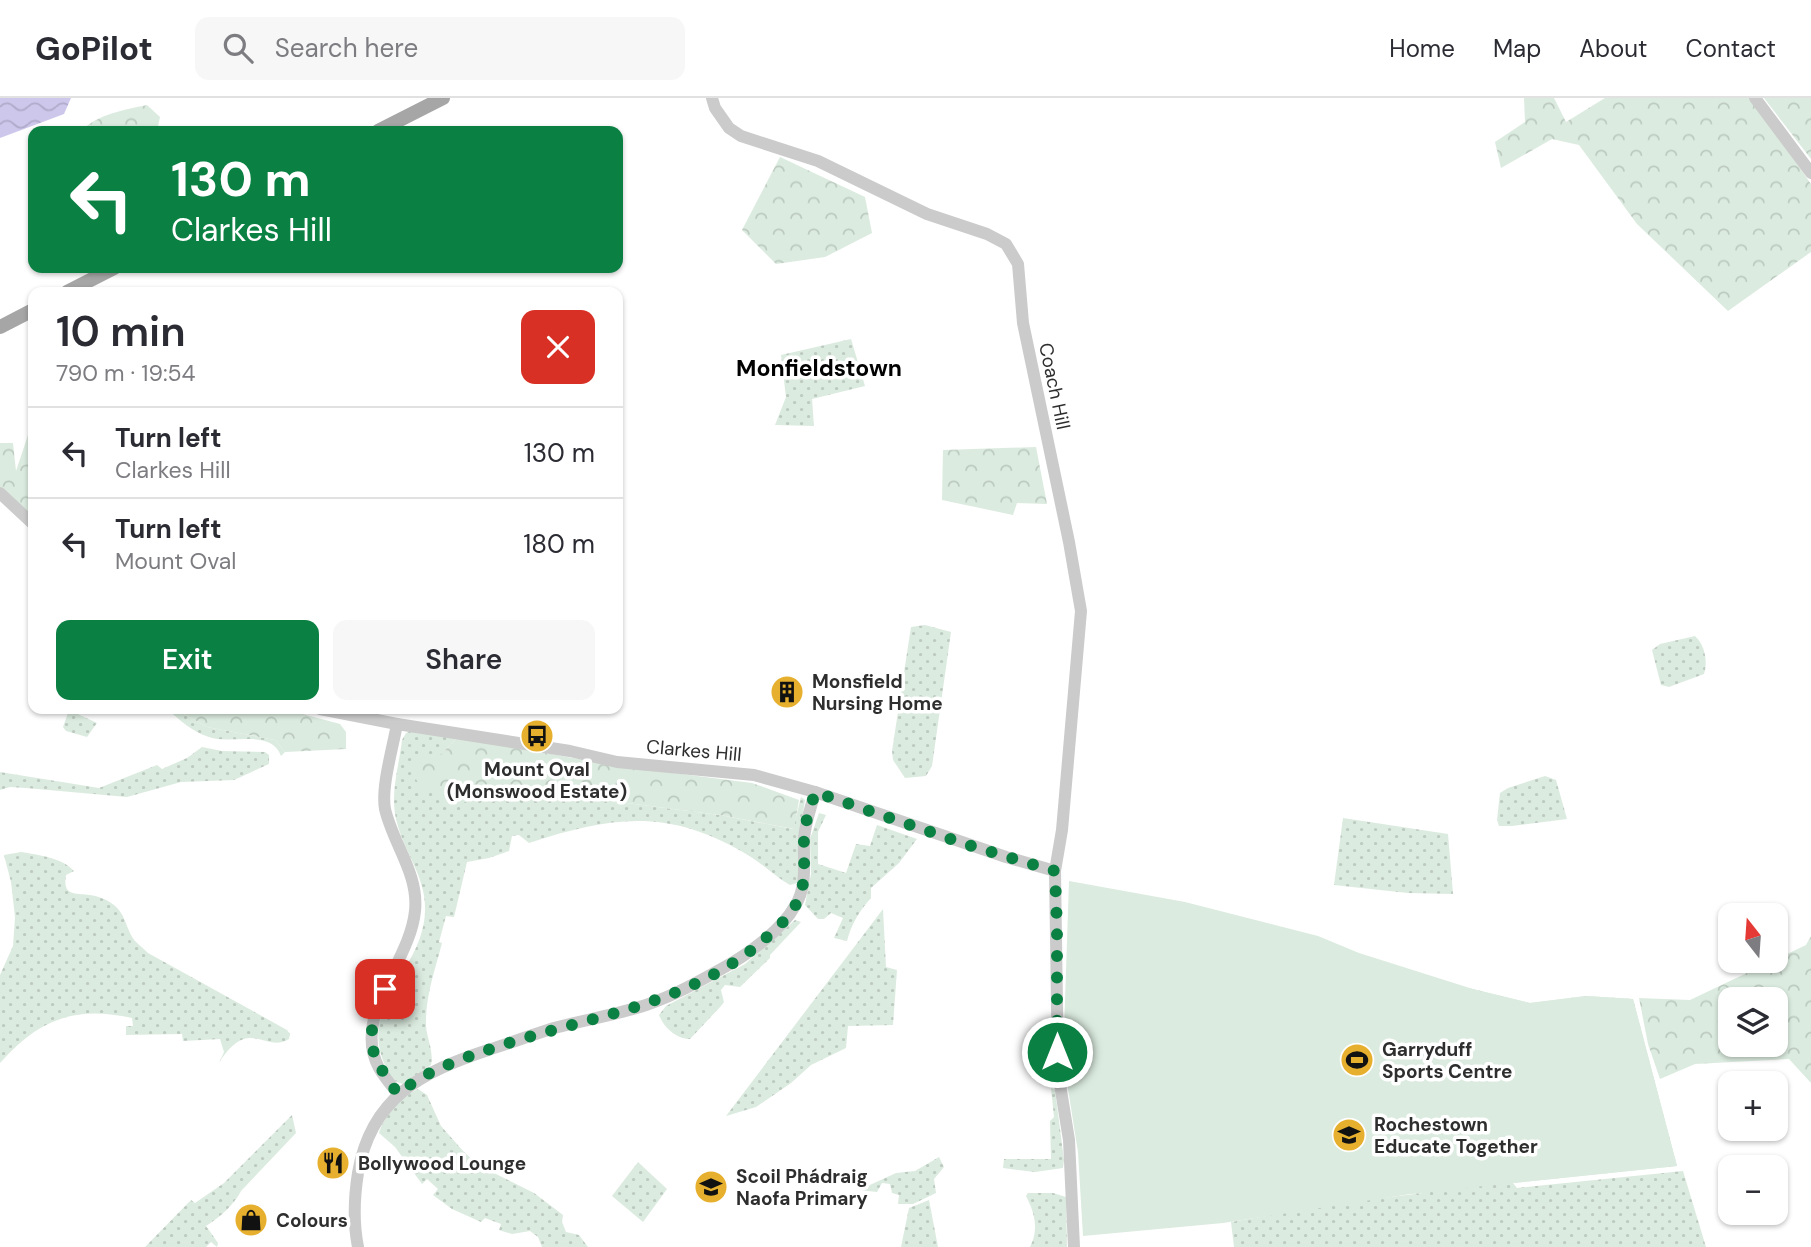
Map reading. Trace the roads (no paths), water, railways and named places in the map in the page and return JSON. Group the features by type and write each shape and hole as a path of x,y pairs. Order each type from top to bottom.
{"main road":[{"path":"388,126 443,98"},
{"path":"77,287 104,273"},
{"path":"0,327 28,313"}],"street":[{"name":"Coach Hill","path":"712,98 715,108 729,128 741,136 818,161 927,214 988,234 1006,244 1014,254 1021,280 1023,323 1081,611 1062,830 1055,871 1057,1062 1069,1140 1074,1247"},
{"path":"1755,98 1811,173"},
{"path":"0,493 28,519"},
{"name":"Clarkes Hill","path":"346,714 570,751 617,762 754,775 815,792 972,846 1055,871"},
{"path":"397,724 384,806 393,835 411,873 415,911 410,940 378,1006 371,1035 379,1068 398,1094"},
{"path":"358,1247 354,1228 361,1156 381,1113 398,1094 423,1076 453,1061 553,1029 644,1006 669,996 737,960 768,937 794,909 804,883 805,828 815,792"}],"water":[{"path":"0,98 71,98 64,114 0,138"}],"place":[{"name":"Monsfield Nursing Home","path":"787,692"},
{"name":"Mount Oval (Monswood Estate)","path":"537,736"},
{"name":"Garryduff Sports Centre","path":"1357,1060"},
{"name":"Rochestown Educate Together","path":"1349,1135"},
{"name":"Bollywood Lounge","path":"333,1163"},
{"name":"Scoil Phádraig Naofa Primary","path":"711,1187"},
{"name":"Colours","path":"251,1220"}],"district":[{"name":"Monfieldstown","path":"819,368"}]}
